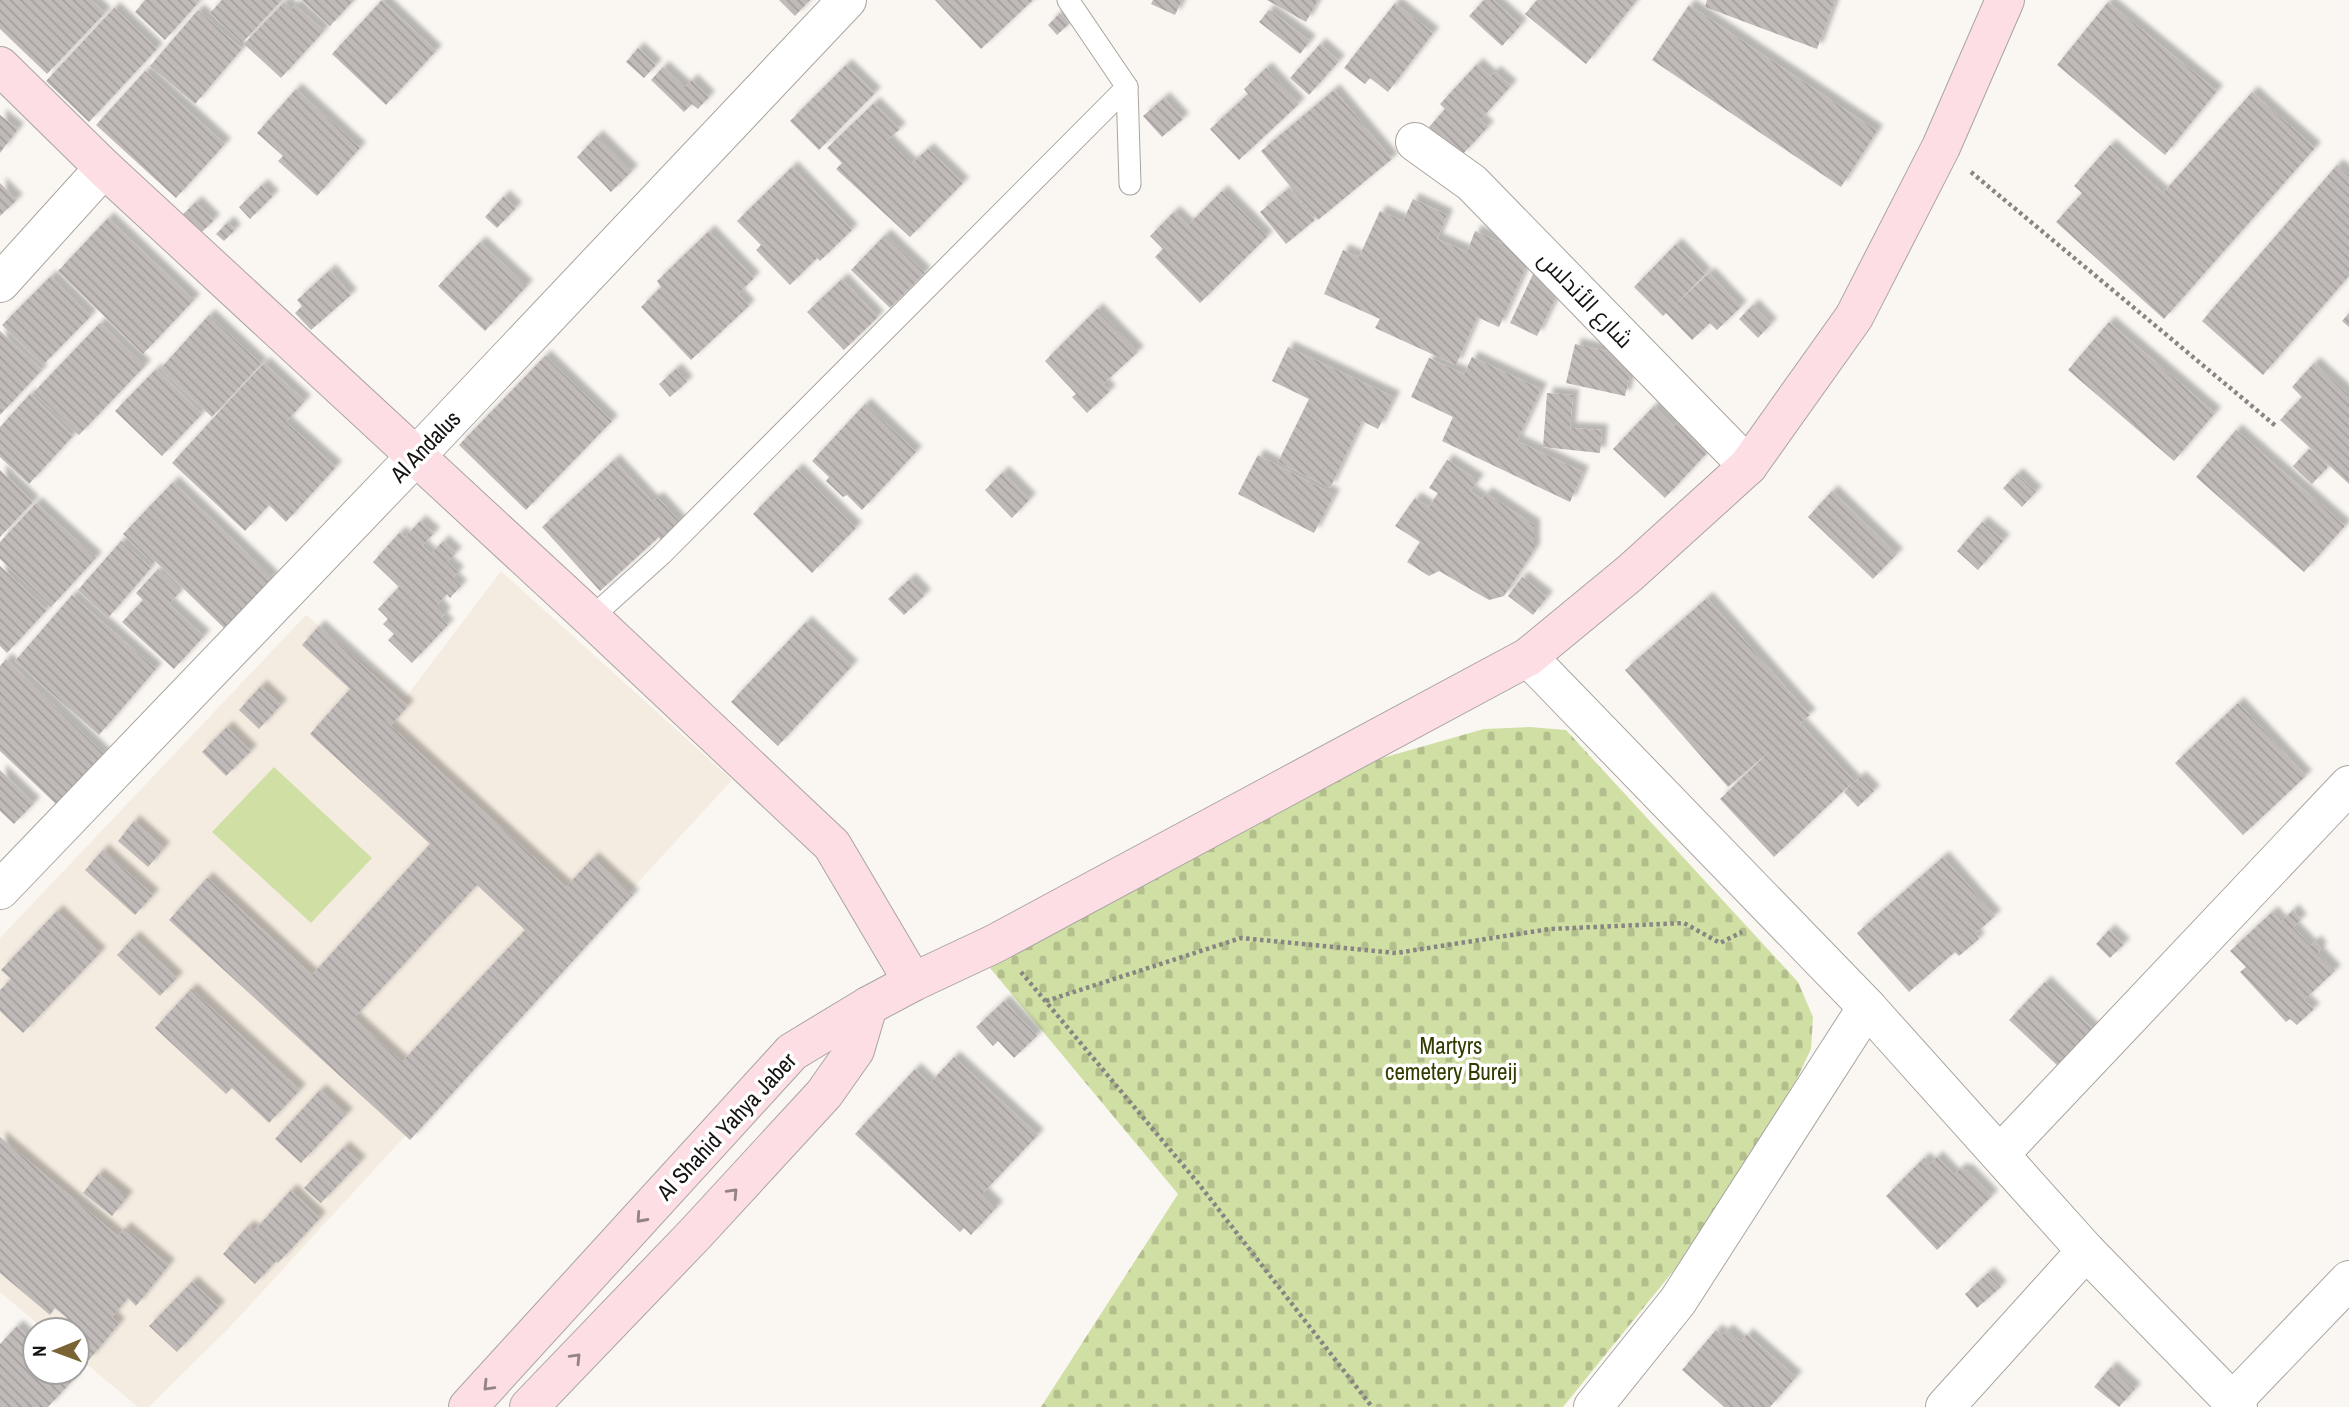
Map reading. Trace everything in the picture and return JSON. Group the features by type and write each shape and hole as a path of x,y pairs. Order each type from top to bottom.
{"street":[{"name":"Al Andalus","path":"0,890 848,0"},
{"name":"Al Shahid Yahya Jaber","path":"468,1407 792,1052 868,1006 994,944 1528,657 1630,573 1748,466 1854,317 1941,147 2005,0"},
{"path":"0,66 104,168 591,618 832,845 913,982"},
{"name":"شارع الأندلس","path":"1415,142 1472,183 1748,466"},
{"path":"0,283 104,168"},
{"path":"1528,657 1867,1007 2086,1251 2235,1404 2349,1280"},
{"path":"2000,1154 2349,785"},
{"path":"529,1407 824,1094 855,1050 868,1006"},
{"path":"1593,1407 1678,1300 1867,1007"},
{"path":"1945,1407 2086,1251"}],"lane":[{"path":"1068,0 1127,87 1130,184"},
{"path":"591,618 662,554 1127,87"}],"path":[{"path":"1941,147 2277,427"},
{"path":"1046,1001 1241,938 1396,953 1550,929 1684,923 1720,943 1777,913"},
{"path":"994,944 1046,1001 1198,1183 1371,1407"}],"shaded area":[{"path":"501,571 732,780 228,1329 149,1407 138,1407 91,1368 91,1316 28,1316 0,1292 0,938 306,615 406,697"}],"green space":[{"name":"Martyrs cemetery Bureij","path":"1530,727 1566,730 1798,982 1813,1017 1811,1049 1773,1129 1679,1264 1563,1407 1041,1407 1178,1194 990,968 1007,956 1361,764 1484,729"},
{"path":"274,767 372,858 311,923 212,832"}],"building":[{"path":"0,0 91,0 105,13 47,74 0,29"},
{"path":"145,0 194,0 198,3 165,40 135,12"},
{"path":"222,0 282,0 242,43 210,13"},
{"path":"302,0 354,0 330,26"},
{"path":"382,0 436,51 386,105 332,54"},
{"path":"779,0 810,0 795,16"},
{"path":"935,0 1033,0 981,49"},
{"path":"1153,0 1182,0 1175,15 1151,4"},
{"path":"1267,0 1318,0 1306,22"},
{"path":"1484,0 1493,0 1521,25 1502,46 1469,16"},
{"path":"1537,0 1637,0 1586,64 1525,14"},
{"path":"1707,0 1835,0 1817,49 1705,7"},
{"path":"284,2 292,9 295,5 324,31 281,78 244,44"},
{"path":"2108,2 2217,91 2165,155 2057,65"},
{"path":"1395,3 1433,33 1388,92 1370,78 1365,84 1344,68"},
{"path":"1689,5 1877,131 1841,187 1652,60"},
{"path":"114,8 157,49 89,122 46,81"},
{"path":"198,10 242,49 195,104 150,66"},
{"path":"1269,10 1310,41 1300,54 1259,22"},
{"path":"1060,13 1070,23 1057,35 1048,25"},
{"path":"1320,44 1339,61 1309,95 1290,78"},
{"path":"638,48 656,65 644,78 626,62"},
{"path":"1477,64 1490,76 1495,72 1511,86 1480,120 1488,127 1461,156 1429,127 1445,109 1440,104"},
{"path":"846,65 875,93 819,150 790,121"},
{"path":"663,67 685,87 692,80 709,97 698,109 692,104 684,112 651,80"},
{"path":"1266,68 1299,104 1239,160 1210,129 1248,94 1244,89"},
{"path":"145,71 225,144 176,198 96,125"},
{"path":"296,89 360,148 317,196 278,161 283,156 257,133"},
{"path":"1334,90 1392,159 1318,220 1261,151"},
{"path":"2252,92 2315,148 2164,319 2056,222 2082,193 2074,186 2110,145 2163,193"},
{"path":"1164,98 1183,119 1162,137 1143,116"},
{"path":"874,103 900,129 887,140 911,164 928,149 963,183 910,237 836,169 842,163 827,148"},
{"path":"0,115 18,129 0,153"},
{"path":"597,136 632,171 611,192 577,157"},
{"path":"2337,165 2349,175 2349,276 2263,375 2202,321"},
{"path":"792,167 852,230 820,261 817,258 790,285 756,250 761,245 737,221"},
{"path":"0,183 17,200 0,216"},
{"path":"262,185 273,196 250,219 239,207"},
{"path":"1289,188 1315,220 1286,244 1260,212"},
{"path":"1222,191 1267,237 1200,303 1155,257 1163,249 1150,236 1174,212 1188,225"},
{"path":"504,196 516,208 497,228 485,217"},
{"path":"1413,199 1447,215 1437,239 1467,252 1475,231 1531,256 1499,327 1477,317 1456,365 1375,328 1380,319 1324,294 1343,250 1359,257 1380,211 1403,221"},
{"path":"196,202 214,220 201,233 183,214"},
{"path":"108,218 194,300 143,354 58,271"},
{"path":"228,222 235,230 224,241 216,234"},
{"path":"709,231 754,278 738,294 749,306 691,360 641,307 661,287 657,281"},
{"path":"885,235 925,273 890,308 851,270"},
{"path":"480,242 527,286 485,331 438,286"},
{"path":"1676,244 1705,274 1673,307 1709,273 1741,307 1717,330 1710,323 1692,340 1666,313 1663,316 1634,287"},
{"path":"330,270 351,295 311,330 295,313 302,306 297,300"},
{"path":"1534,272 1562,285 1537,336 1510,323"},
{"path":"51,276 91,316 43,365 2,325"},
{"path":"842,279 878,317 844,350 807,312"},
{"path":"1753,305 1771,324 1758,338 1739,319"},
{"path":"1097,309 1138,352 1103,384 1110,391 1087,413 1072,397 1076,394 1045,361"},
{"path":"2349,313 2349,327 2342,321"},
{"path":"209,315 261,364 212,417 160,369"},
{"path":"2109,322 2215,413 2174,461 2068,370"},
{"path":"100,323 145,366 79,435 34,392"},
{"path":"0,331 42,370 0,415"},
{"path":"1575,344 1634,357 1625,396 1566,383"},
{"path":"1288,347 1394,397 1378,429 1362,421 1330,488 1278,462 1309,399 1272,381"},
{"path":"545,356 612,421 526,510 459,445"},
{"path":"1472,357 1541,389 1517,441 1583,472 1570,502 1442,441 1453,417 1411,397 1429,358 1464,374"},
{"path":"264,363 305,401 286,422 336,467 286,522 269,505 245,531 172,463"},
{"path":"2314,363 2349,395 2349,484 2280,420 2302,397 2292,387"},
{"path":"156,369 202,414 162,456 115,411"},
{"path":"676,369 687,382 670,397 659,384"},
{"path":"1547,393 1573,395 1570,428 1602,430 1600,453 1543,447"},
{"path":"30,394 73,436 29,484 0,457 0,427"},
{"path":"865,404 916,452 862,510 847,495 843,497 826,481 829,477 812,461"},
{"path":"1654,406 1674,426 1683,416 1699,431 1692,438 1707,453 1665,498 1613,449"},
{"path":"2236,430 2345,526 2304,572 2196,477"},
{"path":"2309,449 2328,467 2312,484 2293,466"},
{"path":"1258,455 1334,495 1314,533 1238,494"},
{"path":"614,460 652,501 658,498 681,523 661,541 659,537 600,591 542,527"},
{"path":"1447,460 1478,480 1470,491 1482,499 1486,493 1534,525 1534,550 1504,596 1489,600 1439,571 1429,576 1407,562 1420,542 1395,526 1415,498 1429,507 1438,493 1429,488"},
{"path":"797,469 856,528 812,573 753,514"},
{"path":"0,470 33,502 0,537"},
{"path":"1003,472 1030,499 1012,518 985,490"},
{"path":"2017,474 2036,492 2022,507 2003,488"},
{"path":"173,482 273,578 224,628 123,534"},
{"path":"1832,491 1897,554 1873,579 1808,517"},
{"path":"36,503 96,558 51,607 0,559 0,542"},
{"path":"420,521 434,533 422,546 431,554 443,541 456,553 447,562 458,572 453,578 461,586 450,598 447,594 437,605 445,613 441,618 448,625 412,663 388,640 394,634 383,624 388,619 378,609 399,587 373,562 400,532 405,537"},
{"path":"1982,522 2004,540 1978,570 1957,551"},
{"path":"121,541 151,568 108,618 78,590"},
{"path":"0,566 47,610 7,653 0,646"},
{"path":"158,569 181,591 169,604 204,636 174,669 122,622 143,600 136,593"},
{"path":"1522,577 1547,597 1533,615 1508,596"},
{"path":"910,579 925,595 904,615 888,599"},
{"path":"72,595 156,669 99,735 15,661"},
{"path":"1707,598 1810,715 1800,723 1855,782 1860,777 1874,791 1858,807 1844,792 1852,783 1774,857 1720,799 1770,751 1728,787 1625,670"},
{"path":"806,622 852,666 778,746 731,702"},
{"path":"319,626 408,706 391,725 383,719 566,887 593,858 633,895 410,1140 169,920 207,878 312,975 430,844 310,734 350,689 302,645","holes":["477,885 525,930 402,1062 354,1018"]},
{"path":"6,659 105,755 57,805 0,751 0,666"},
{"path":"261,686 281,705 259,729 239,710"},
{"path":"2238,703 2306,776 2243,835 2175,763"},
{"path":"227,727 251,751 226,776 202,752"},
{"path":"0,770 34,803 14,824 0,811"},
{"path":"134,821 164,848 148,867 118,841"},
{"path":"103,850 153,895 135,915 85,870"},
{"path":"1943,857 1995,916 1975,934 1979,939 1959,956 1955,952 1909,992 1857,933"},
{"path":"2293,910 2301,920 2293,927 2311,946 2315,941 2321,948 2318,953 2335,971 2304,1000 2314,1009 2297,1025 2290,1019 2286,1022 2240,972 2246,967 2230,951 2272,912 2281,922"},
{"path":"57,911 100,953 23,1033 0,1011 0,990 11,979 1,970"},
{"path":"2109,930 2124,944 2110,958 2096,944"},
{"path":"134,937 177,978 160,996 117,955"},
{"path":"2045,982 2095,1031 2059,1067 2009,1020"},
{"path":"191,989 300,1090 269,1123 232,1088 226,1094 155,1028"},
{"path":"1004,1001 1037,1036 1014,1058 998,1041 993,1046 976,1027"},
{"path":"954,1057 1038,1135 983,1193 997,1207 971,1235 964,1228 960,1232 855,1134 915,1069 930,1083"},
{"path":"320,1090 347,1114 301,1163 275,1139"},
{"path":"0,1137 118,1236 125,1228 169,1265 136,1306 128,1298 112,1317 119,1324 91,1358 91,1316 65,1316 55,1308 50,1315 0,1273"},
{"path":"344,1147 360,1162 321,1203 304,1188"},
{"path":"1937,1157 1954,1175 1960,1169 1968,1171 1992,1196 1937,1250 1886,1196 1924,1158 1930,1164"},
{"path":"98,1174 127,1197 112,1216 83,1193"},
{"path":"291,1190 320,1218 255,1284 223,1254 248,1226 254,1231"},
{"path":"1988,1273 2001,1287 1977,1308 1965,1294"},
{"path":"192,1282 219,1307 177,1352 149,1326"},
{"path":"17,1326 21,1330 21,1386 68,1386 48,1407 0,1407 0,1344"},
{"path":"1716,1330 1722,1335 1727,1330 1741,1342 1747,1334 1796,1377 1770,1407 1724,1407 1682,1370"},
{"path":"2111,1367 2135,1389 2119,1407 2094,1387"}]}
